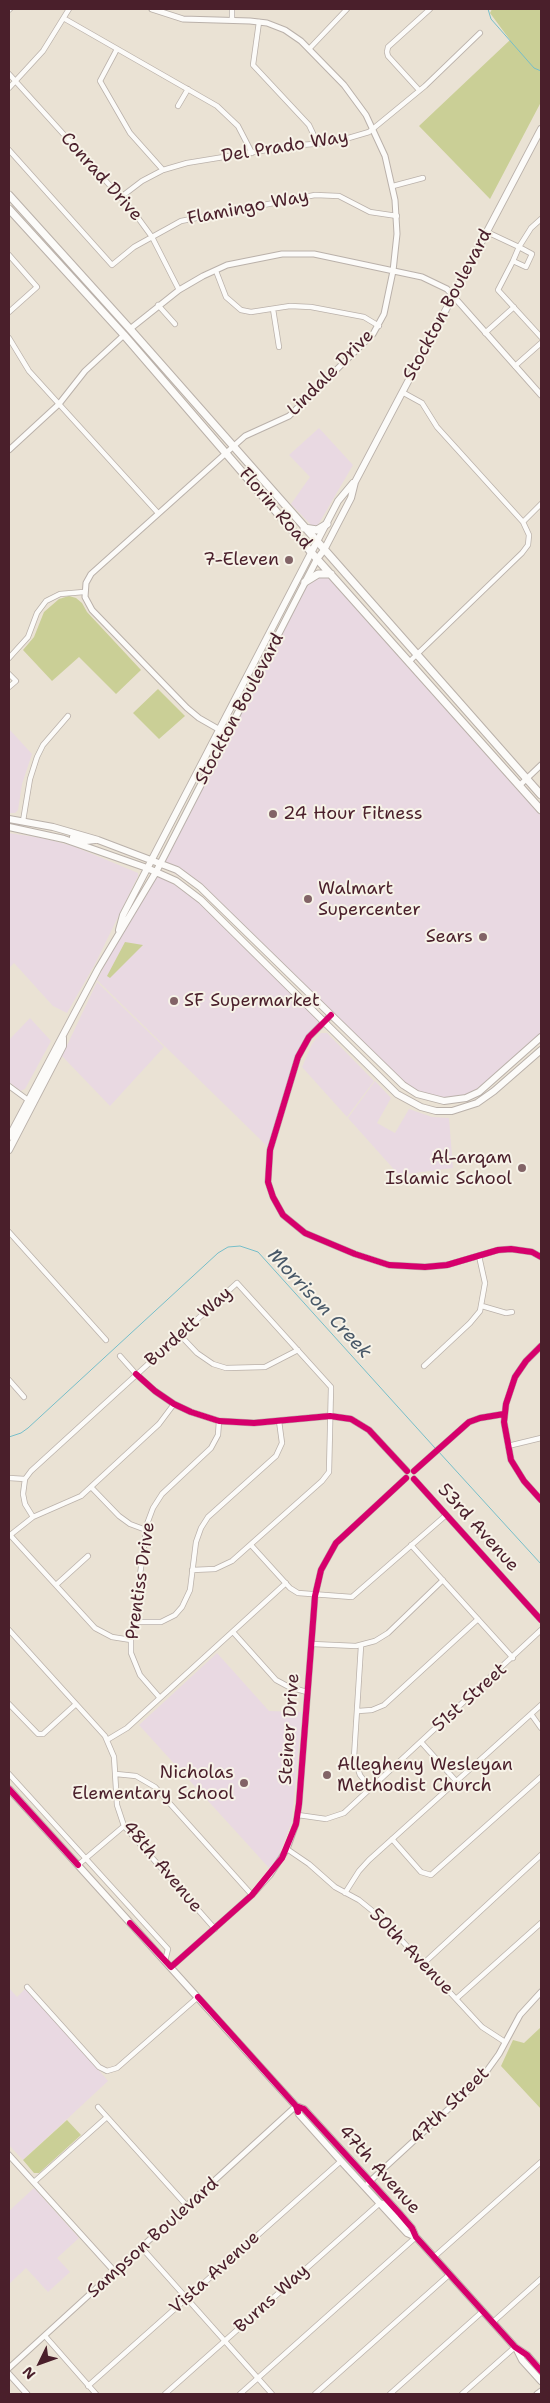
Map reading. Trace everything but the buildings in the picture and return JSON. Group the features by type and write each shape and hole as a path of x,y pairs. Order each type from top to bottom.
{"main road":[{"name":"Stockton Boulevard","path":"118,933 123,915 147,868 314,556 324,550 351,498 355,482 541,129"},
{"name":"Florin Road","path":"9,196 138,338 541,795"},
{"name":"Florin Road","path":"9,209 124,335 314,556 541,810"},
{"path":"116,326 130,329"},
{"path":"124,335 138,338"},
{"name":"Stockton Boulevard","path":"9,1150 15,1130 28,1106 28,1100 57,1043 63,1038 118,933 130,918 156,872 305,582 317,543 340,498 355,482"},
{"path":"304,528 317,530 327,524"},
{"path":"305,582 318,574 331,574"},
{"path":"9,819 53,827 98,840 160,862 191,880 402,1085 417,1094 444,1101 466,1098 479,1092 541,1037"},
{"path":"9,826 20,825 24,821"},
{"path":"9,826 46,833 147,868 176,881 212,911 397,1094 411,1103 430,1110 452,1111 477,1103 540,1051 541,1042"},
{"path":"46,833 57,832 86,841 98,840"},
{"path":"212,911 221,916 236,931 239,932 242,929"},
{"path":"241,939 245,938 261,954 271,956"},
{"name":"Stockton Boulevard","path":"12,1137 63,1046 63,1038"},
{"path":"528,1062 533,1044"},
{"name":"47th Avenue","path":"9,1789 296,2106 299,2114 341,2161 412,2228 416,2237 515,2347 522,2360 541,2382"},
{"name":"47th Avenue","path":"296,2106 304,2109 406,2233 416,2237"},
{"name":"47th Avenue","path":"515,2347 528,2355 541,2371"}],"street":[{"path":"9,88 43,51 65,19 69,9"},
{"name":"Lindale Drive","path":"84,592 91,574 226,452 253,430 276,424 290,416 373,334 379,326 385,309 393,271 396,216 393,186 385,156 374,129 348,91 310,48 285,30 259,22 195,20 169,16 152,9"},
{"path":"169,16 170,9"},
{"path":"232,9 232,20"},
{"path":"310,48 347,9"},
{"path":"419,90 388,56 387,52 388,47 430,9"},
{"path":"65,19 216,106 231,119 243,134 252,153"},
{"path":"259,22 253,66 309,125 318,144"},
{"name":"Del Prado Way","path":"121,197 142,181 163,170 187,163 347,140 374,129 480,33"},
{"path":"117,49 100,81 130,133 163,170"},
{"name":"Conrad Drive","path":"9,74 121,197 152,237 179,290"},
{"path":"178,106 188,89"},
{"name":"Flamingo Way","path":"9,150 112,265 134,247 172,225 191,217 320,194 344,198 376,214 396,216"},
{"path":"393,186 423,178"},
{"path":"541,219 531,228 519,247 498,290 541,337"},
{"path":"487,232 532,254 526,267 513,261"},
{"path":"130,329 158,305 203,276 245,260 298,253 422,277 446,289 541,395"},
{"path":"9,255 37,287 9,312"},
{"path":"216,271 224,292 237,308 251,312 310,307 364,317 379,326"},
{"path":"158,305 175,324"},
{"path":"486,333 514,307"},
{"path":"273,309 279,346"},
{"path":"9,450 60,404 85,371 124,335"},
{"path":"9,338 25,366 158,513"},
{"path":"516,366 540,345"},
{"path":"402,392 422,403 437,427 523,522 529,535 526,549 409,662"},
{"path":"523,522 541,504"},
{"path":"9,658 28,638 37,613 46,601 60,594 84,592 92,610 187,708 227,734"},
{"path":"9,674 16,681 9,687"},
{"path":"24,821 30,779 37,757 43,745 68,716"},
{"path":"520,785 541,765"},
{"path":"331,1015 308,1037 298,1057 270,1150 267,1177 277,1207 293,1225 305,1233 378,1262 412,1267 436,1267 511,1249 532,1252 541,1257"},
{"path":"9,1086 28,1100"},
{"path":"9,1232 106,1340"},
{"path":"424,1366 474,1320 482,1306 485,1283 479,1256"},
{"name":"Burdett Way","path":"25,1479 31,1471 237,1283 331,1387 328,1474 251,1545 224,1566 206,1571 192,1570"},
{"path":"482,1306 506,1313 512,1312"},
{"path":"180,1335 197,1353 213,1364 226,1368 265,1367 298,1350"},
{"path":"541,1346 515,1377 508,1395 504,1414 508,1446 515,1469 541,1500"},
{"path":"120,1356 155,1391 174,1404 219,1421 254,1423 330,1416 351,1419 365,1427 407,1471 414,1471 469,1422 504,1414"},
{"path":"9,1380 24,1397"},
{"path":"131,1640 112,1637 99,1631 10,1536 33,1517 73,1501 159,1424 174,1404"},
{"name":"Prentiss Drive","path":"160,1698 136,1670 132,1658 131,1640 146,1530 150,1513 162,1494 214,1444 218,1435 219,1421"},
{"path":"134,1622 156,1623 175,1615 188,1595 197,1537 208,1517 279,1452 282,1443 280,1421"},
{"path":"508,1446 541,1438"},
{"path":"407,1471 406,1478 414,1479 414,1471"},
{"path":"9,1478 25,1479 24,1499 33,1517"},
{"name":"Steiner Drive","path":"171,1967 252,1895 270,1875 287,1849 298,1815 315,1596 321,1570 336,1543 406,1478"},
{"name":"53rd Avenue","path":"414,1479 445,1516 541,1620"},
{"path":"91,1486 119,1516 130,1524 146,1530"},
{"path":"251,1545 286,1583 303,1595 352,1598 445,1516"},
{"path":"411,1545 514,1658"},
{"path":"56,1585 88,1556"},
{"path":"312,1644 361,1646 375,1641 388,1633 443,1580"},
{"path":"107,1740 127,1728 286,1583"},
{"path":"358,1711 372,1710 384,1705 478,1619"},
{"name":"48th Avenue","path":"9,1630 99,1728 107,1740 114,1757 116,1805 124,1826 215,1929"},
{"name":"51st Street","path":"298,1815 321,1819 335,1817 347,1810 514,1658 541,1630"},
{"path":"232,1632 276,1680 289,1687 307,1692"},
{"path":"361,1646 354,1757 360,1775 370,1788"},
{"path":"9,1704 38,1734 42,1734 76,1704"},
{"path":"345,1892 358,1871 541,1705"},
{"path":"531,1714 541,1728"},
{"path":"421,1742 456,1782"},
{"path":"9,1774 168,1949 165,1961"},
{"path":"116,1774 136,1776 155,1787 252,1895"},
{"path":"392,1839 421,1872 431,1875 541,1776"},
{"path":"78,1865 124,1826"},
{"name":"50th Avenue","path":"287,1849 380,1916 487,2032 505,2042"},
{"path":"424,1963 541,1856"},
{"path":"456,1999 541,1923"},
{"path":"27,1987 99,2067 107,2071 117,2068 198,1997"},
{"name":"47th Street","path":"367,2184 481,2079 494,2063 520,2015 541,1992"},
{"name":"Sampson Boulevard","path":"9,2368 296,2106"},
{"path":"98,2107 187,2206"},
{"path":"34,2182 106,2116"},
{"path":"9,2155 115,2272"},
{"name":"Vista Avenue","path":"88,2386 341,2161"},
{"path":"434,2257 541,2162"},
{"path":"380,2203 385,2204 403,2223 412,2228"},
{"name":"Burns Way","path":"165,2394 380,2203"},
{"path":"240,2394 416,2237"},
{"path":"142,2247 272,2394"},
{"path":"315,2394 450,2274"},
{"path":"493,2322 541,2279"},
{"path":"390,2394 483,2311"},
{"path":"45,2336 96,2394"},
{"path":"462,2394 515,2347"},
{"path":"9,2374 27,2394"},
{"path":"537,2394 541,2391"}],"shaded area":[{"path":"319,428 353,465 318,525 313,527 291,504 310,477 289,455"},
{"path":"318,574 331,574 541,811 541,1037 486,1086 456,1100 417,1094 198,888 162,866 160,862 305,582"},
{"path":"9,729 32,754 22,784 18,810 15,813 9,813"},
{"path":"9,833 42,838 73,846 138,873 95,964 67,1013 53,1006 14,963 9,968"},
{"path":"154,871 177,883 210,907 322,1018 308,1036 292,1067 268,1147 97,980"},
{"path":"97,982 164,1047 110,1106 62,1056"},
{"path":"30,1018 51,1041 25,1089 20,1091 9,1082 9,1040"},
{"path":"321,1033 327,1033 374,1081 347,1117 302,1067 312,1044"},
{"path":"375,1081 391,1098 377,1123 395,1133 409,1109 432,1117 449,1118 453,1168 399,1175 348,1118"},
{"name":"Nicholas Elementary School","path":"217,1653 269,1711 302,1712 292,1821 279,1855 270,1869 139,1725"},
{"path":"27,1987 108,2081 23,2160 9,2145 9,1988 17,1997"},
{"path":"34,2188 79,2238 57,2258 70,2272 48,2292 26,2268 9,2284 9,2211"}],"green space":[{"path":"492,9 541,9 541,102 490,199 419,126 510,40 490,13"},
{"path":"69,596 76,598 82,603 87,612 141,670 116,694 79,657 52,681 23,650 34,637 44,612 59,599"},
{"path":"158,689 185,716 159,739 133,713"},
{"path":"125,942 143,945 110,978 107,976"},
{"path":"541,2027 541,2109 501,2066 513,2040 524,2043"},
{"path":"67,2120 81,2135 39,2173 34,2173 23,2160"}],"waterway":[{"path":"488,9 491,19 534,68 541,71"},
{"name":"Morrison Creek","path":"9,1437 21,1433 28,1428 218,1253 228,1247 240,1246 258,1252 435,1448"},
{"name":"Morrison Creek","path":"438,1451 541,1564"}],"cycle path":[{"path":"331,1015 309,1037 298,1057 270,1150 268,1182 273,1197 283,1215 305,1233 355,1254 389,1265 425,1267 447,1265 498,1250 511,1249 532,1252 541,1257"},
{"path":"541,1346 526,1361 515,1377 506,1404 504,1422 511,1460 524,1481 541,1500"},
{"path":"136,1374 155,1391 174,1404 219,1421 254,1423 330,1416 351,1419 369,1430 407,1471"},
{"path":"414,1471 469,1422 504,1414"},
{"path":"130,1923 171,1967 252,1895 282,1858 296,1824 299,1804 315,1596 321,1570 336,1543 406,1478"},
{"path":"414,1479 541,1620"},
{"path":"9,1789 78,1865"},
{"path":"198,1997 296,2106 298,2112"},
{"path":"296,2106 304,2109 400,2214 412,2228 416,2237 515,2347 527,2355 541,2371"}],"place":[{"name":"7-Eleven","path":"289,560"},
{"name":"24 Hour Fitness","path":"273,814"},
{"name":"Walmart Supercenter","path":"308,899"},
{"name":"Sears","path":"483,937"},
{"name":"SF Supermarket","path":"174,1001"},
{"name":"Al-arqam Islamic School","path":"522,1168"},
{"name":"Allegheny Wesleyan Methodist Church","path":"327,1775"},
{"name":"Nicholas Elementary School","path":"244,1783"}]}
